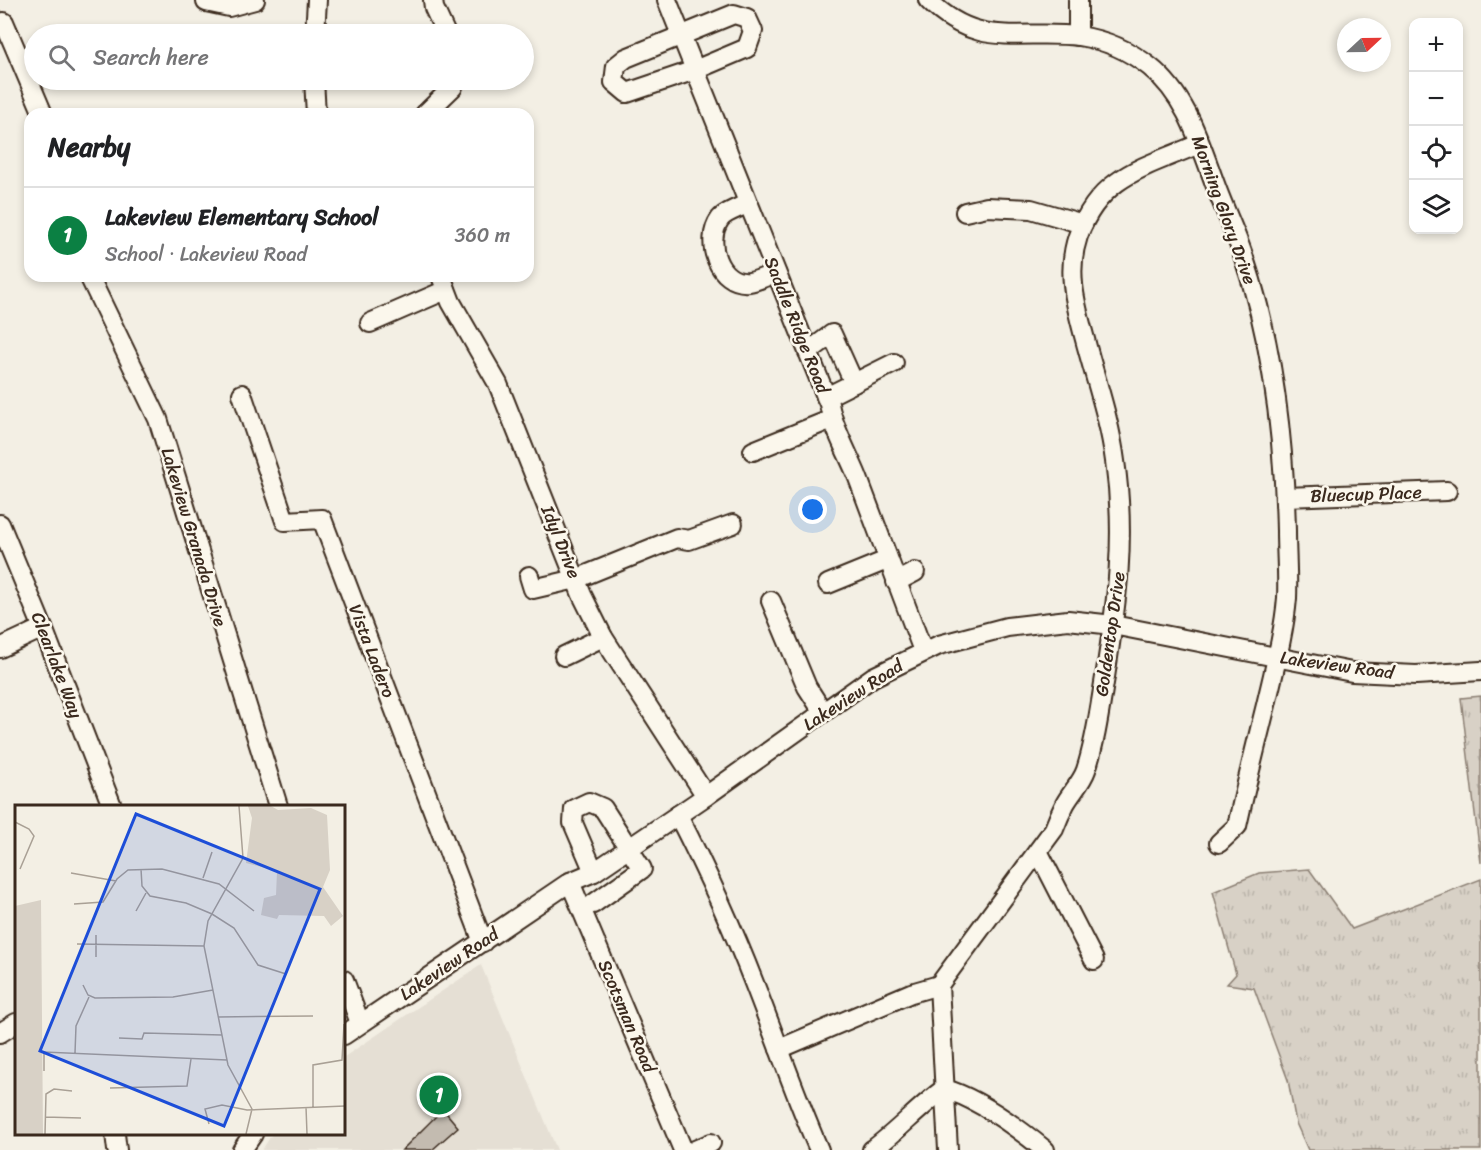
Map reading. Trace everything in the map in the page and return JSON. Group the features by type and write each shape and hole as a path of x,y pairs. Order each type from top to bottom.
{"street":[{"path":"206,2 229,8 255,0"},
{"path":"316,24 317,0"},
{"path":"433,0 441,24"},
{"name":"Saddle Ridge Road","path":"667,0 826,397 832,419 857,476 923,651"},
{"name":"Morning Glory Drive","path":"928,0 956,21 984,33 1008,36 1077,36 1116,47 1138,58 1151,68 1163,79 1189,116 1244,256 1264,332 1278,411 1285,497 1287,598 1278,658 1237,826 1219,843"},
{"path":"1077,0 1077,36"},
{"path":"734,14 747,18 753,31 747,48 695,70 627,93 614,82 616,66 626,58 681,35 734,14"},
{"path":"2,23 24,72"},
{"path":"32,90 40,108"},
{"path":"315,90 316,108"},
{"path":"430,108 447,90"},
{"name":"Goldentop Drive","path":"939,985 1054,829 1065,804 1086,772 1098,717 1121,565 1122,531 1115,461 1108,427 1073,295 1071,281 1074,252 1083,224 1100,197 1123,176 1199,144"},
{"path":"748,203 721,218 713,232 713,253 722,271 735,279 748,282 776,273"},
{"path":"964,212 987,207 1031,209 1083,224"},
{"name":"Lakeview Granada Drive","path":"92,282 158,420 277,805"},
{"path":"370,323 443,283"},
{"name":"Idyl Drive","path":"443,283 498,384 576,579 603,637 706,796"},
{"path":"808,352 837,329 854,383"},
{"path":"826,397 894,363"},
{"name":"Vista Ladero","path":"242,394 285,520 321,519 483,942"},
{"path":"753,451 832,419"},
{"name":"Bluecup Place","path":"1285,497 1447,490"},
{"name":"Clearlake Way","path":"0,524 111,805"},
{"path":"529,576 533,589 576,579 677,538 689,540 733,524"},
{"path":"828,584 887,560"},
{"path":"896,582 915,572"},
{"path":"771,602 807,687 822,712"},
{"name":"Lakeview Road","path":"345,1034 570,882 597,870 706,796 873,677 923,651 1007,627 1068,620 1113,625 1278,658 1363,672 1416,675 1481,671"},
{"path":"0,648 43,628"},
{"path":"564,656 603,637"},
{"path":"593,904 616,888 642,869 603,808 589,802 574,809 573,823 597,870 616,888"},
{"path":"678,815 702,861 753,981 801,1111 819,1150"},
{"path":"1038,851 1094,960"},
{"name":"Scotsman Road","path":"570,882 683,1150"},
{"path":"345,983 360,1023"},
{"path":"779,1049 911,993 939,985 948,1150"},
{"path":"0,1033 15,1024"},
{"path":"872,1150 944,1089"},
{"path":"944,1089 958,1093 978,1104 1045,1150"},
{"path":"115,1135 117,1150"},
{"path":"242,1150 252,1135"}],"shaded area":[{"path":"481,965 557,1150 262,1150 271,1135 345,1135 345,1056"}],"green space":[{"path":"1481,696 1481,863 1461,698"},
{"path":"1309,869 1352,929 1481,879 1481,1150 1308,1150 1296,1123 1288,1080 1254,988 1227,984 1236,974 1213,892 1259,873"}],"building":[{"path":"443,1109 458,1127 432,1150 402,1150"}],"place":[{"name":"Lakeview Elementary School","path":"439,1095"}]}
